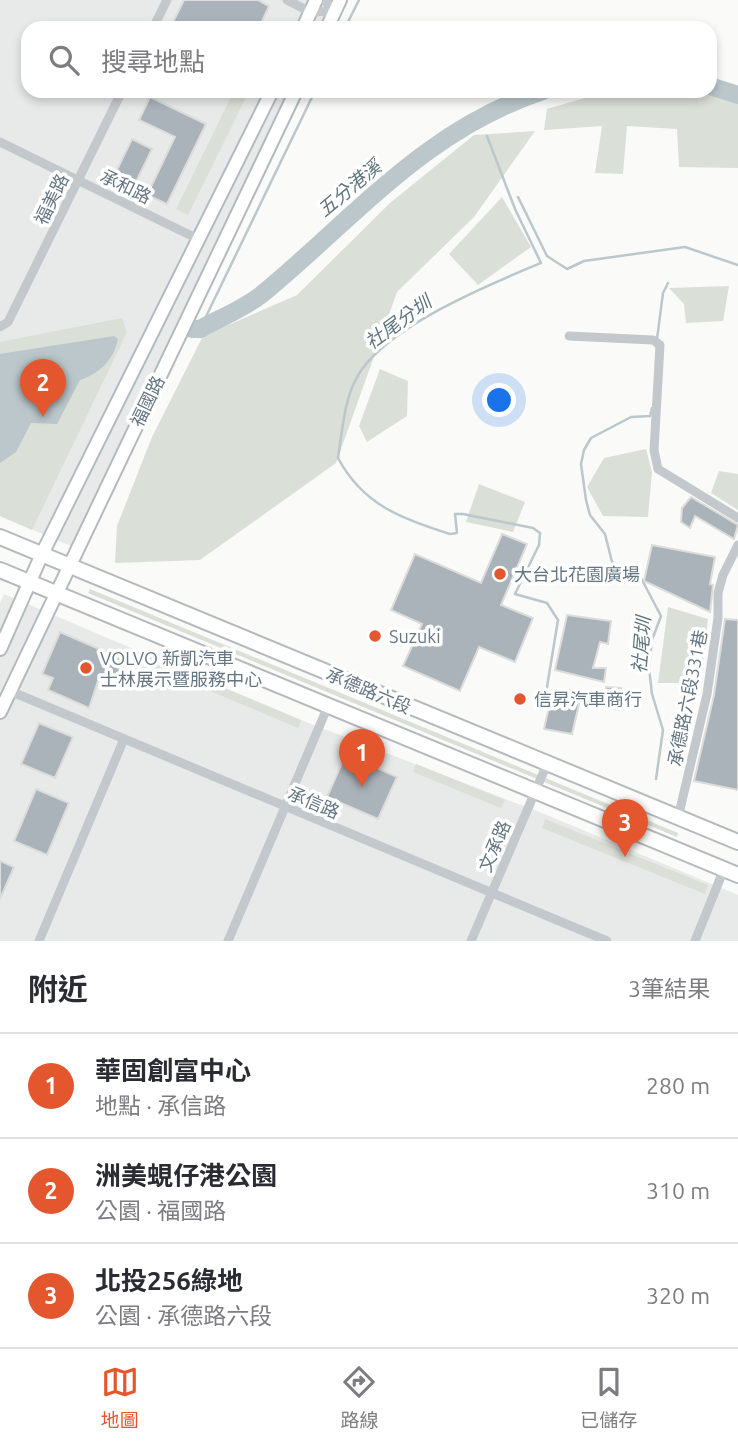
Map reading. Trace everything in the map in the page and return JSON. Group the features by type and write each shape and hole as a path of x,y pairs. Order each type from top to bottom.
{"main road":[{"name":"承德路六段","path":"0,537 738,842"},
{"name":"承德路六段","path":"0,570 738,875"}],"street":[{"path":"156,21 167,0"},
{"path":"287,0 313,6 337,6"},
{"path":"324,0 337,6"},
{"name":"福美路","path":"4,324 119,98"},
{"name":"福國路","path":"0,649 28,582 269,98"},
{"name":"福國路","path":"0,712 293,98"},
{"name":"承和路","path":"0,142 200,240"},
{"path":"569,336 653,340 660,345 654,437 658,469 738,518"},
{"name":"承德路六段331巷","path":"678,818 708,694 718,618 718,593 723,575 738,545"},
{"name":"承信路","path":"10,691 607,941"},
{"path":"228,941 328,706"},
{"path":"38,941 124,739"},
{"name":"文承路","path":"471,941 547,764"},
{"path":"695,941 724,869"}],"shaded area":[{"path":"0,0 342,0 332,21 21,21 21,98 295,98 78,549 0,516"},
{"path":"717,96 738,101 738,168 679,167 677,129 627,126 623,174 595,173 602,126 544,130 547,109 585,98 717,98"},
{"path":"231,98 246,98 188,215 176,209"},
{"path":"535,131 474,217 397,292 336,463 200,560 115,563 117,526 152,437 203,336 297,295 390,203 474,135"},
{"path":"502,197 531,247 478,285 449,254"},
{"path":"729,286 723,321 686,323 684,304 669,288"},
{"path":"122,318 127,332 32,530 0,516 0,342"},
{"path":"114,336 118,339 109,360 94,374 80,380 57,424 31,423 16,452 0,463 0,354"},
{"path":"380,369 408,381 407,416 367,442 359,426"},
{"path":"646,449 652,472 648,517 603,516 587,487 604,458"},
{"path":"719,471 738,474 738,510 711,493"},
{"path":"479,484 525,502 513,532 466,522"},
{"path":"90,589 678,833 677,837 88,593"},
{"path":"4,594 301,720 542,813 738,895 738,941 0,941 0,603"},
{"path":"668,607 708,619 701,683 658,683"},
{"path":"138,652 301,720 298,728 135,659"},
{"path":"416,764 505,800 501,808 413,772"},
{"path":"545,819 708,885 705,894 542,828"}],"building":[{"path":"184,0 258,0 269,6 262,21 174,21"},
{"path":"150,98 152,98 206,124 167,204 147,195 175,137 139,120"},
{"path":"132,139 152,149 134,186 114,176"},
{"path":"691,497 738,525 734,539 695,516 690,528 681,522 682,508"},
{"path":"502,534 527,544 501,605 533,618 515,662 479,647 460,691 403,666 422,624 391,610 415,554 481,583"},
{"path":"652,545 715,557 710,584 713,585 710,612 644,581"},
{"path":"567,615 611,621 608,644 600,642 593,668 606,668 604,682 555,670"},
{"path":"725,619 738,620 738,790 694,781 714,695"},
{"name":"VOLVO 新凱汽車 士林展示暨服務中心","path":"60,632 129,662 118,687 99,678 89,708 48,690 53,678 42,674"},
{"path":"606,687 621,688 619,710 606,707"},
{"path":"552,694 580,700 572,734 544,729"},
{"path":"39,723 73,737 55,778 21,764"},
{"path":"346,754 397,777 378,819 327,797"},
{"path":"36,789 69,803 47,855 14,841"},
{"path":"0,861 14,867 0,899"}],"waterway":[{"path":"348,21 359,0"},
{"name":"五分港溪","path":"717,88 738,95"},
{"path":"200,329 312,98"},
{"name":"五分港溪","path":"192,329 200,329 261,295 392,179 426,153 462,129 526,98"},
{"name":"社尾分圳","path":"487,136 515,209 541,263 439,310 389,342 369,360 356,379 349,397 338,458 359,488 372,499 416,522 450,534 457,533 455,514 463,514 533,528 540,533 539,545 515,594 547,603 558,620 546,693"},
{"path":"518,197 547,256 567,269 584,261 685,247 738,265"},
{"name":"社尾圳","path":"657,339 663,293 668,283"},
{"name":"社尾圳","path":"652,408 650,416 631,417 591,438 584,450 581,464 590,515 605,534 612,562 641,578 661,616 652,640 649,668 652,694 663,730 656,779"}],"place":[{"name":"洲美蜆仔港公園","path":"43,417"},
{"name":"大台北花園廣場","path":"500,574"},
{"name":"Suzuki","path":"375,636"},
{"name":"VOLVO 新凱汽車 士林展示暨服務中心","path":"86,668"},
{"name":"信昇汽車商行","path":"520,699"},
{"name":"華固創富中心","path":"362,787"},
{"name":"北投256綠地","path":"625,857"}]}
